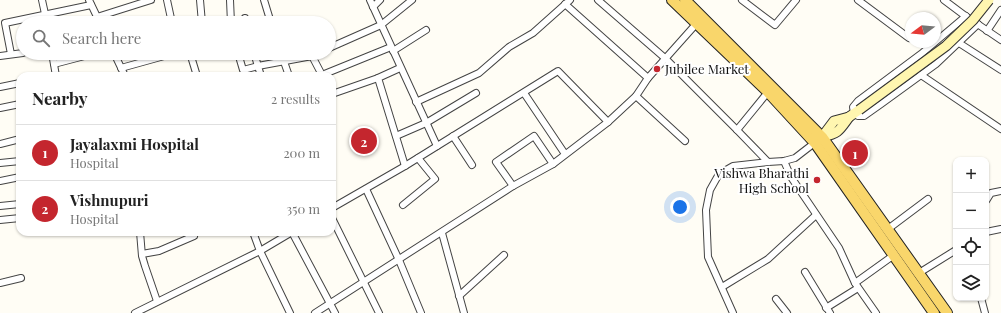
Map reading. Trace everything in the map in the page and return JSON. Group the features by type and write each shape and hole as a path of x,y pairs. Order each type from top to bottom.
{"main road":[{"path":"672,0 819,140 894,255 934,313"},
{"path":"686,0 819,140 888,229 947,313"}],"street":[{"path":"42,0 45,15"},
{"path":"109,16 151,0"},
{"path":"167,0 170,16"},
{"path":"200,0 201,16"},
{"path":"230,0 231,16"},
{"path":"264,0 269,16"},
{"path":"370,0 437,146"},
{"path":"373,7 380,0"},
{"path":"336,45 381,25 412,0"},
{"path":"598,0 666,59 768,162"},
{"path":"742,0 775,25 796,0"},
{"path":"858,0 905,35"},
{"path":"944,0 1001,40"},
{"path":"733,313 708,257 706,210 710,190 719,174 733,166 784,161 795,158 819,140 834,121 854,113 946,46 973,20 989,0"},
{"path":"40,16 90,2 97,16"},
{"path":"416,102 479,73 509,47 532,33 568,2 648,78"},
{"path":"987,31 1001,10"},
{"path":"966,16 921,54 858,101 853,107 854,113 858,116 864,116 936,64 978,24"},
{"path":"11,54 5,23 16,21"},
{"path":"315,313 442,233 513,186 553,164 608,122 636,96 648,78 697,23"},
{"path":"332,72 392,49 426,30"},
{"path":"959,43 1001,70"},
{"path":"0,56 16,54"},
{"path":"53,60 55,72"},
{"path":"54,64 69,60"},
{"path":"117,60 123,72"},
{"path":"121,68 150,60"},
{"path":"192,60 196,72"},
{"path":"240,60 243,70 288,60"},
{"path":"256,60 260,72"},
{"path":"317,60 320,72"},
{"path":"284,61 288,72"},
{"path":"336,93 378,78 400,68"},
{"path":"336,206 406,166 558,71 608,122"},
{"path":"921,75 1001,129"},
{"path":"378,78 406,166"},
{"path":"0,87 16,84"},
{"path":"737,130 768,92"},
{"path":"524,93 565,154"},
{"path":"396,136 426,123 476,94"},
{"path":"636,96 685,141"},
{"path":"0,108 16,105"},
{"path":"453,136 472,165"},
{"path":"513,186 496,162 534,136 553,164"},
{"path":"0,144 16,140"},
{"path":"403,205 435,179 418,158"},
{"path":"0,163 16,161"},
{"path":"784,161 791,176 839,248 857,285 876,313"},
{"path":"0,181 16,179"},
{"path":"366,189 399,260 421,313"},
{"path":"989,196 991,193 1001,192"},
{"path":"888,229 928,199"},
{"path":"0,206 16,204"},
{"path":"722,287 768,259 816,215"},
{"path":"0,220 16,218"},
{"path":"336,226 379,313"},
{"path":"989,231 1001,229"},
{"path":"442,233 464,313"},
{"path":"140,236 145,266 157,301"},
{"path":"142,254 159,251 194,236"},
{"path":"255,236 260,251 290,313"},
{"path":"135,313 260,251 285,236"},
{"path":"294,236 335,313"},
{"path":"919,273 953,252"},
{"path":"460,296 504,255"},
{"path":"805,272 828,311 894,255"},
{"path":"0,283 21,278"},
{"path":"776,299 787,313"},
{"path":"982,301 985,313"}],"place":[{"name":"Jubilee Market","path":"657,69"},
{"name":"Vishnupuri","path":"364,141"},
{"name":"Jayalaxmi Hospital","path":"855,153"},
{"name":"Vishwa Bharathi High School","path":"817,180"}]}
